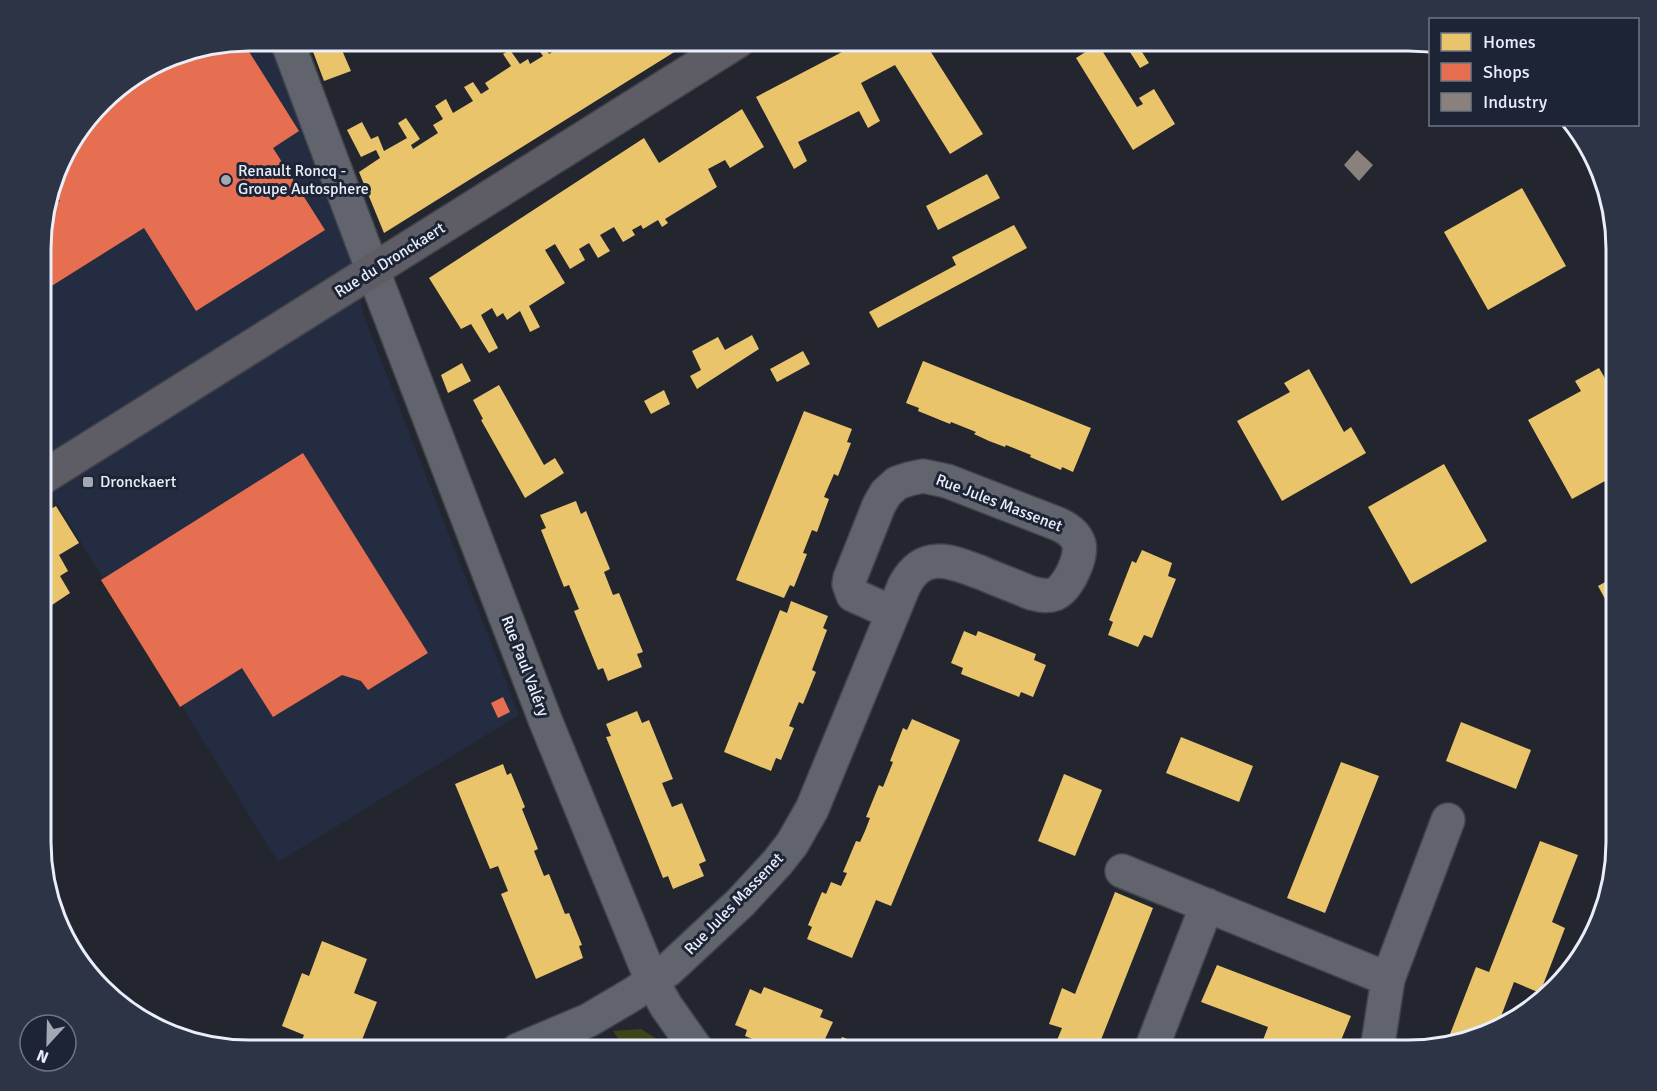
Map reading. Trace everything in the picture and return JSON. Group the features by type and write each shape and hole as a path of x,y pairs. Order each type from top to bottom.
{"main road":[{"name":"Rue du Dronckaert","path":"51,472 721,51"}],"street":[{"name":"Rue Paul Valéry","path":"291,51 546,722 652,981 690,1040"},
{"name":"Rue Jules Massenet","path":"545,1040 589,1020 668,970 741,902 792,844 812,809 893,613 904,586 913,572 932,561 948,561 1031,593 1043,596 1054,595 1068,583 1080,552 1079,542 1067,528 947,481 923,476 897,483 886,493 879,505 849,584 854,595 893,613"},
{"path":"1379,1040 1388,979 1448,820"},
{"path":"1122,871 1388,979"},
{"path":"1154,1040 1207,905"}],"shaded area":[{"path":"279,51 353,249 363,314 519,715 278,862 51,494 51,249 53,223 61,185 78,150 92,128 136,87 185,61 223,53"}],"green space":[{"path":"641,1029 657,1040 619,1040 613,1031"}],"building: Homes":[{"path":"313,51 342,51 351,71 324,81"},
{"path":"511,51 520,64 528,59 530,64 543,56 539,51 547,51 549,54 554,51 676,51 384,233 359,172 380,158 376,150 361,157 347,130 362,122 371,139 378,136 384,151 407,138 398,123 406,118 420,139 411,145 413,149 438,133 433,125 443,119 435,106 446,99 453,113 473,101 464,87 473,82 481,94 489,89 485,83 511,66 503,54"},
{"path":"844,51 930,51 983,134 950,154 895,65 861,83 880,121 868,128 859,111 798,142 807,161 794,169 756,97"},
{"path":"1087,51 1102,51 1137,107 1143,104 1139,98 1154,89 1175,124 1133,150 1076,58"},
{"path":"1129,51 1141,51 1149,63 1140,68"},
{"path":"742,109 764,147 730,168 725,160 708,169 717,187 665,219 668,223 662,227 658,220 643,229 641,225 632,230 635,235 623,242 614,227 600,235 610,251 598,258 589,243 579,249 585,260 570,269 555,244 545,250 565,283 529,306 540,327 530,332 520,311 507,320 503,313 497,317 492,308 481,315 498,348 489,353 471,324 461,329 429,278 644,138 659,163"},
{"path":"987,174 1000,198 938,230 926,206"},
{"path":"1522,188 1566,266 1488,310 1444,232"},
{"path":"1014,225 1027,248 878,328 869,312 956,265 952,257"},
{"path":"752,335 759,349 697,389 690,376 701,370 692,351 718,337 725,350"},
{"path":"803,351 810,364 777,382 770,369"},
{"path":"923,361 1091,428 1073,472 1062,467 1061,470 1030,457 1031,455 989,441 974,434 976,432 918,411 919,408 906,403"},
{"path":"462,363 471,381 448,393 441,375"},
{"path":"1599,368 1606,380 1606,480 1572,499 1528,420 1581,391 1575,381"},
{"path":"1309,369 1344,432 1351,427 1366,453 1282,501 1237,421 1290,392 1284,383"},
{"path":"499,385 544,465 555,458 564,473 525,498 481,420 483,419 473,400"},
{"path":"664,390 670,404 651,414 644,401"},
{"path":"804,411 852,429 847,442 851,443 838,476 834,474 824,497 829,499 817,532 812,530 803,553 807,554 794,587 790,585 784,598 736,580"},
{"path":"1444,464 1487,541 1411,584 1368,507"},
{"path":"576,501 581,514 586,511 610,569 604,572 613,595 619,593 643,652 637,654 642,667 608,681 603,668 598,670 574,611 579,609 569,585 564,587 541,530 546,528 540,515"},
{"path":"56,506 79,543 59,555 68,571 60,576 70,593 51,606 51,509"},
{"path":"1142,550 1172,563 1168,576 1176,579 1152,638 1144,635 1138,647 1108,635 1113,622 1109,620 1132,561 1136,563"},
{"path":"1606,582 1606,601 1598,586"},
{"path":"791,601 828,616 823,628 827,630 812,670 816,672 803,704 799,702 789,726 794,728 781,760 776,758 771,771 724,752 780,610 787,613"},
{"path":"964,631 976,636 978,631 1036,654 1034,660 1046,665 1033,697 1021,692 1019,697 961,674 963,668 951,663"},
{"path":"637,711 642,723 649,720 673,779 662,783 672,807 682,803 706,861 699,864 704,876 673,889 668,876 663,878 606,737 611,736 606,724"},
{"path":"912,719 960,740 891,906 876,900 852,958 807,939 812,927 808,925 822,892 826,894 831,882 841,886 847,873 843,872 856,841 860,842 865,831 870,818 866,817 879,785 883,787 903,728 907,730"},
{"path":"1461,722 1531,750 1516,789 1446,761"},
{"path":"1181,737 1253,766 1239,802 1166,773"},
{"path":"1341,762 1379,776 1325,913 1287,898"},
{"path":"503,764 507,775 511,773 525,807 522,809 538,849 534,851 544,876 549,874 565,914 569,913 582,945 579,946 583,958 536,979 501,894 508,891 498,866 490,869 455,784"},
{"path":"1064,774 1102,790 1075,856 1038,841"},
{"path":"1540,841 1578,855 1552,922 1565,928 1542,987 1537,992 1514,982 1501,1017 1472,1030 1450,1035 1476,967 1489,972"},
{"path":"1115,892 1153,908 1101,1040 1057,1040 1062,1028 1049,1024 1062,988 1075,994"},
{"path":"322,941 367,959 354,993 377,1002 362,1040 302,1040 304,1035 282,1026 302,973 309,976"},
{"path":"1217,965 1351,1016 1341,1040 1263,1040 1268,1027 1201,1002"},
{"path":"764,987 823,1010 820,1017 833,1022 825,1039 827,1040 755,1040 745,1036 747,1030 735,1025 750,989 761,994"}],"building: Shops":[{"path":"249,51 299,131 273,148 325,230 196,311 144,228 51,286 53,223 57,203 60,201 58,198 61,185 78,150 92,128 128,92 185,61 223,53"},
{"path":"303,453 428,653 368,690 361,681 342,675 273,717 242,668 180,707 101,580"},
{"path":"503,697 510,712 498,718 491,703"}],"building: Industry":[{"path":"1357,150 1373,165 1359,181 1344,165"}],"place":[{"name":"Renault Roncq - Groupe Autosphere","path":"226,180"},
{"name":"Dronckaert","path":"88,482"}]}
